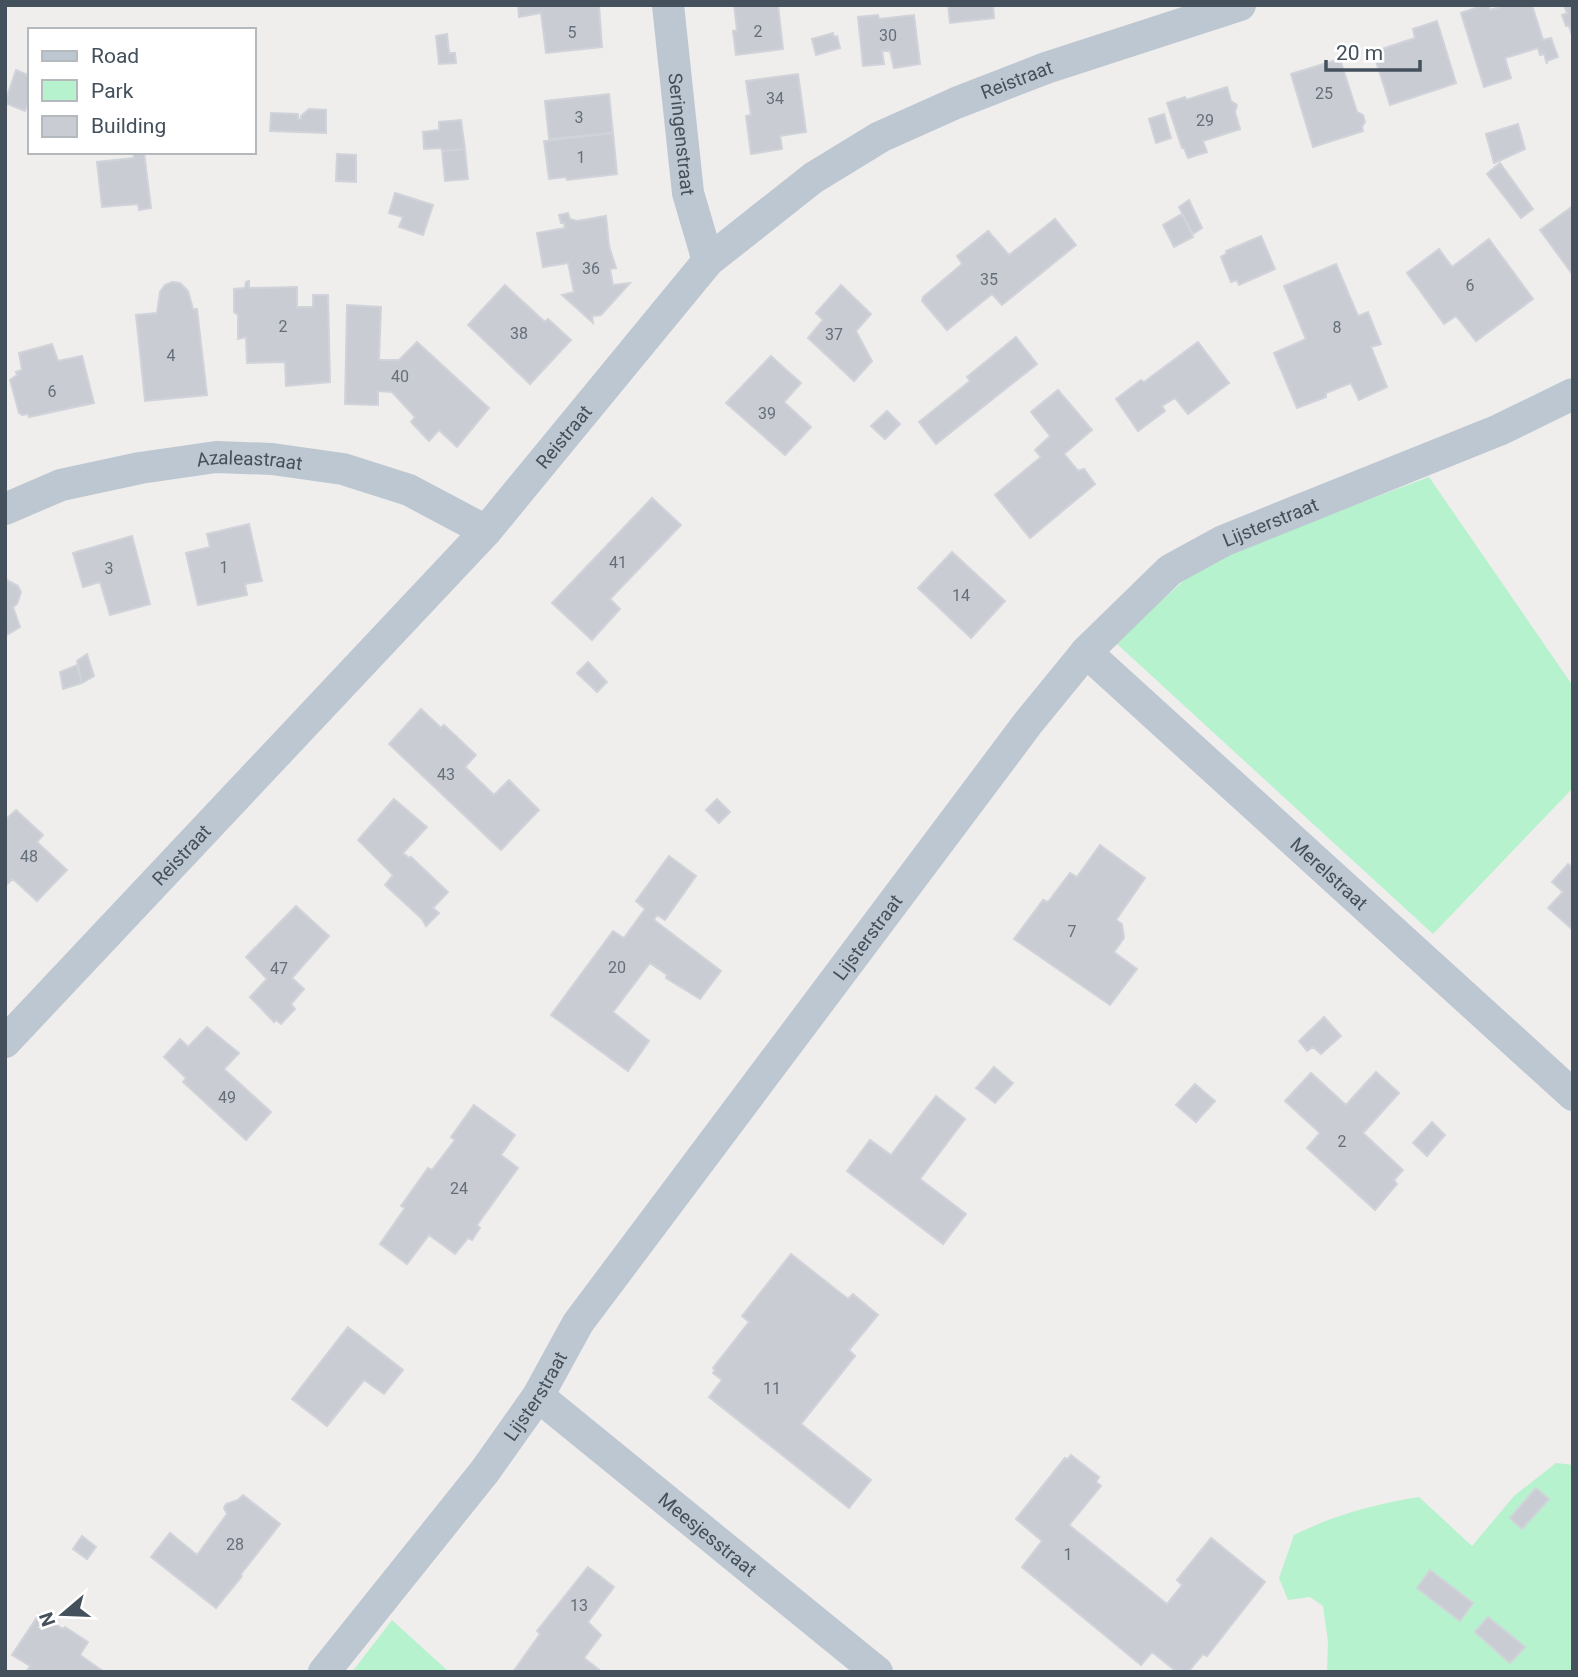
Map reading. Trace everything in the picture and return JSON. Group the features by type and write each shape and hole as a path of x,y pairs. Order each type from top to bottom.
{"street":[{"name":"Seringenstraat","path":"668,5 688,193 708,261"},
{"name":"Reistraat","path":"5,1042 486,531 708,261 813,178 880,137 956,103 1046,68 1240,5"},
{"name":"Lijsterstraat","path":"324,1672 485,1471 538,1396 578,1323 1028,723 1086,652 1170,570 1223,541 1499,430 1573,394"},
{"name":"Azaleastraat","path":"5,509 61,485 140,468 216,457 261,459 343,469 408,490 486,531"},
{"name":"Merelstraat","path":"1086,652 1573,1095"},
{"path":"5,1008 37,1008"},
{"name":"Meesjesstraat","path":"538,1396 877,1672"}],"green space":[{"path":"1429,477 1573,686 1573,788 1433,934 1117,644 1191,574 1243,547"},
{"path":"1556,1463 1573,1465 1573,1672 1327,1672 1328,1642 1323,1606 1310,1597 1288,1600 1279,1578 1294,1535 1355,1511 1419,1497 1472,1546 1514,1496"},
{"path":"392,1620 449,1672 352,1672"}],"building":[{"path":"518,5 599,5 602,47 546,53 541,13 519,17"},
{"path":"734,5 778,5 783,49 736,55"},
{"path":"948,5 993,5 994,18 950,23"},
{"path":"1488,5 1490,10 1507,5 1532,5 1543,40 1551,38 1558,57 1547,61 1547,64 1544,54 1540,55 1538,48 1505,58 1511,78 1484,87 1461,13"},
{"path":"1564,5 1573,5 1573,38 1562,15 1567,13"},
{"path":"878,15 879,19 914,15 920,64 894,68 890,51 882,51 884,64 863,66 858,17"},
{"path":"1437,21 1456,83 1390,105 1373,52 1415,38 1413,29"},
{"path":"833,33 834,37 837,36 840,48 816,55 812,39"},
{"path":"447,34 449,53 455,53 456,63 439,64 436,36"},
{"path":"1340,59 1357,112 1363,115 1363,131 1313,147 1291,74"},
{"path":"16,70 28,75 28,104 25,111 5,103"},
{"path":"798,74 806,132 780,136 782,149 751,154 746,116 751,115 746,81"},
{"path":"1227,87 1231,101 1237,105 1235,112 1240,129 1203,141 1207,152 1188,158 1167,103"},
{"path":"609,94 613,133 549,139 545,101"},
{"path":"309,109 326,110 326,133 270,131 271,113 298,114 298,119 301,119"},
{"path":"1164,114 1171,138 1156,143 1149,119"},
{"path":"461,120 465,149 424,149 423,132 439,130 439,122"},
{"path":"1518,124 1525,149 1494,163 1486,134"},
{"path":"613,133 617,174 567,180 566,177 549,179 544,141"},
{"path":"465,149 468,179 445,181 442,151"},
{"path":"133,154 144,154 151,208 139,210 138,204 102,207 97,162 134,158"},
{"path":"337,154 356,155 356,182 336,181"},
{"path":"1500,163 1533,209 1521,218 1487,174"},
{"path":"395,193 433,205 423,235 399,227 403,217 389,213"},
{"path":"1189,200 1202,228 1193,234 1179,207"},
{"path":"1573,206 1573,275 1540,230"},
{"path":"568,213 570,219 577,221 606,216 609,246 616,268 610,269 613,285 630,283 601,315 592,316 593,323 562,295 574,292 568,263 543,267 537,233 565,228 559,215"},
{"path":"1182,214 1193,237 1174,247 1163,225"},
{"path":"1055,219 1076,245 1002,305 992,294 947,330 922,301 923,297 962,264 957,256 988,231 1009,255"},
{"path":"1261,236 1275,269 1239,285 1237,280 1231,282 1221,257 1226,251"},
{"path":"1489,239 1533,299 1476,341 1456,316 1444,324 1407,273 1439,249 1452,267"},
{"path":"1336,264 1358,316 1368,312 1381,344 1371,347 1387,387 1359,400 1351,383 1326,393 1326,397 1297,408 1274,353 1306,339 1284,286"},
{"path":"249,281 249,288 297,287 297,307 313,307 313,295 328,295 330,382 286,386 285,362 247,363 246,337 238,339 234,289 245,288 246,282"},
{"path":"180,283 188,291 193,309 197,309 207,395 145,401 136,315 157,313 160,292 165,285"},
{"path":"505,285 545,322 548,319 571,340 530,384 468,325"},
{"path":"841,285 871,314 856,331 872,361 854,381 808,338 823,320 816,313"},
{"path":"347,305 381,307 379,360 399,360 417,342 489,408 457,447 439,430 429,441 411,422 415,417 392,392 378,391 378,405 345,404"},
{"path":"1016,337 1037,364 936,444 919,422 970,381 967,377"},
{"path":"1198,342 1229,383 1188,414 1175,398 1162,406 1165,411 1138,431 1116,399"},
{"path":"52,344 58,361 82,356 94,403 29,417 28,414 22,415 19,413 10,380 17,375 16,372 22,370 19,353"},
{"path":"771,356 801,383 784,402 811,427 785,455 726,403"},
{"path":"1058,390 1092,430 1064,454 1078,471 1084,469 1095,484 1030,538 995,495 1041,457 1035,450 1050,436 1031,412"},
{"path":"887,411 900,424 885,439 871,426"},
{"path":"652,498 681,525 610,599 620,609 592,640 552,603"},
{"path":"249,524 262,581 245,584 247,595 198,605 186,553 210,547 207,534"},
{"path":"132,536 150,604 110,615 100,582 83,587 73,553"},
{"path":"952,552 1005,601 971,638 918,588"},
{"path":"5,579 18,586 21,592 17,604 13,607 20,627 5,636"},
{"path":"87,654 94,676 82,683 77,661"},
{"path":"588,662 607,682 597,692 577,673"},
{"path":"77,665 82,683 63,689 60,672"},
{"path":"421,709 441,728 444,725 476,755 465,767 494,795 509,780 539,810 501,850 389,744"},
{"path":"394,799 427,827 403,853 411,857 448,892 433,908 439,913 426,926 422,919 385,885 393,875 358,840"},
{"path":"717,799 730,812 719,823 706,810"},
{"path":"16,810 43,835 37,842 67,870 37,901 13,879 5,883 5,820"},
{"path":"1100,845 1145,878 1116,920 1122,924 1124,938 1114,952 1137,969 1110,1005 1014,939 1043,900 1048,902 1070,873 1077,877"},
{"path":"669,856 696,876 665,920 657,915 654,920 721,971 700,999 666,978 667,975 650,963 613,1012 649,1041 628,1071 551,1015 613,931 624,938 645,909 636,901"},
{"path":"1568,864 1573,868 1573,930 1548,908 1563,892 1552,882"},
{"path":"296,906 329,936 292,978 304,989 291,1004 295,1009 281,1024 276,1020 274,1022 250,997 267,979 246,957"},
{"path":"1324,1017 1341,1036 1321,1054 1313,1047 1307,1051 1299,1041"},
{"path":"207,1027 239,1053 224,1069 271,1112 246,1140 183,1082 186,1078 164,1057 180,1039 188,1047"},
{"path":"994,1067 1013,1083 995,1103 976,1088"},
{"path":"1376,1072 1399,1093 1363,1133 1403,1170 1394,1180 1397,1184 1375,1210 1307,1148 1320,1133 1285,1101 1311,1073 1346,1105"},
{"path":"1195,1084 1215,1101 1196,1122 1176,1105"},
{"path":"936,1096 965,1119 920,1179 966,1214 943,1244 847,1171 870,1140 891,1155"},
{"path":"474,1105 515,1135 501,1155 518,1168 477,1225 480,1228 472,1240 468,1238 455,1254 429,1235 407,1264 380,1244 405,1208 401,1206 428,1168 432,1170 455,1140 451,1137"},
{"path":"1432,1122 1445,1135 1427,1156 1413,1143"},
{"path":"791,1254 848,1299 853,1294 878,1315 849,1350 855,1356 801,1424 871,1480 849,1508 709,1397 722,1380 713,1373 713,1368 749,1322 742,1316"},
{"path":"348,1327 403,1370 384,1394 364,1380 327,1426 292,1399"},
{"path":"1071,1455 1099,1477 1096,1482 1101,1486 1069,1525 1167,1604 1182,1585 1177,1580 1211,1538 1265,1582 1207,1656 1203,1654 1188,1672 1177,1672 1152,1652 1141,1665 1022,1567 1042,1541 1016,1519 1065,1458 1068,1459"},
{"path":"1536,1488 1549,1499 1522,1529 1510,1518"},
{"path":"243,1495 280,1524 216,1608 151,1557 170,1533 197,1555 227,1514 224,1508 226,1504"},
{"path":"82,1536 96,1547 87,1559 73,1549"},
{"path":"588,1567 614,1587 588,1622 601,1635 584,1658 602,1672 513,1672 540,1634 537,1631"},
{"path":"1430,1570 1473,1603 1460,1621 1417,1588"},
{"path":"39,1614 88,1642 80,1655 104,1672 26,1672 30,1666 12,1655"},
{"path":"1488,1617 1525,1647 1510,1663 1475,1632"}]}
